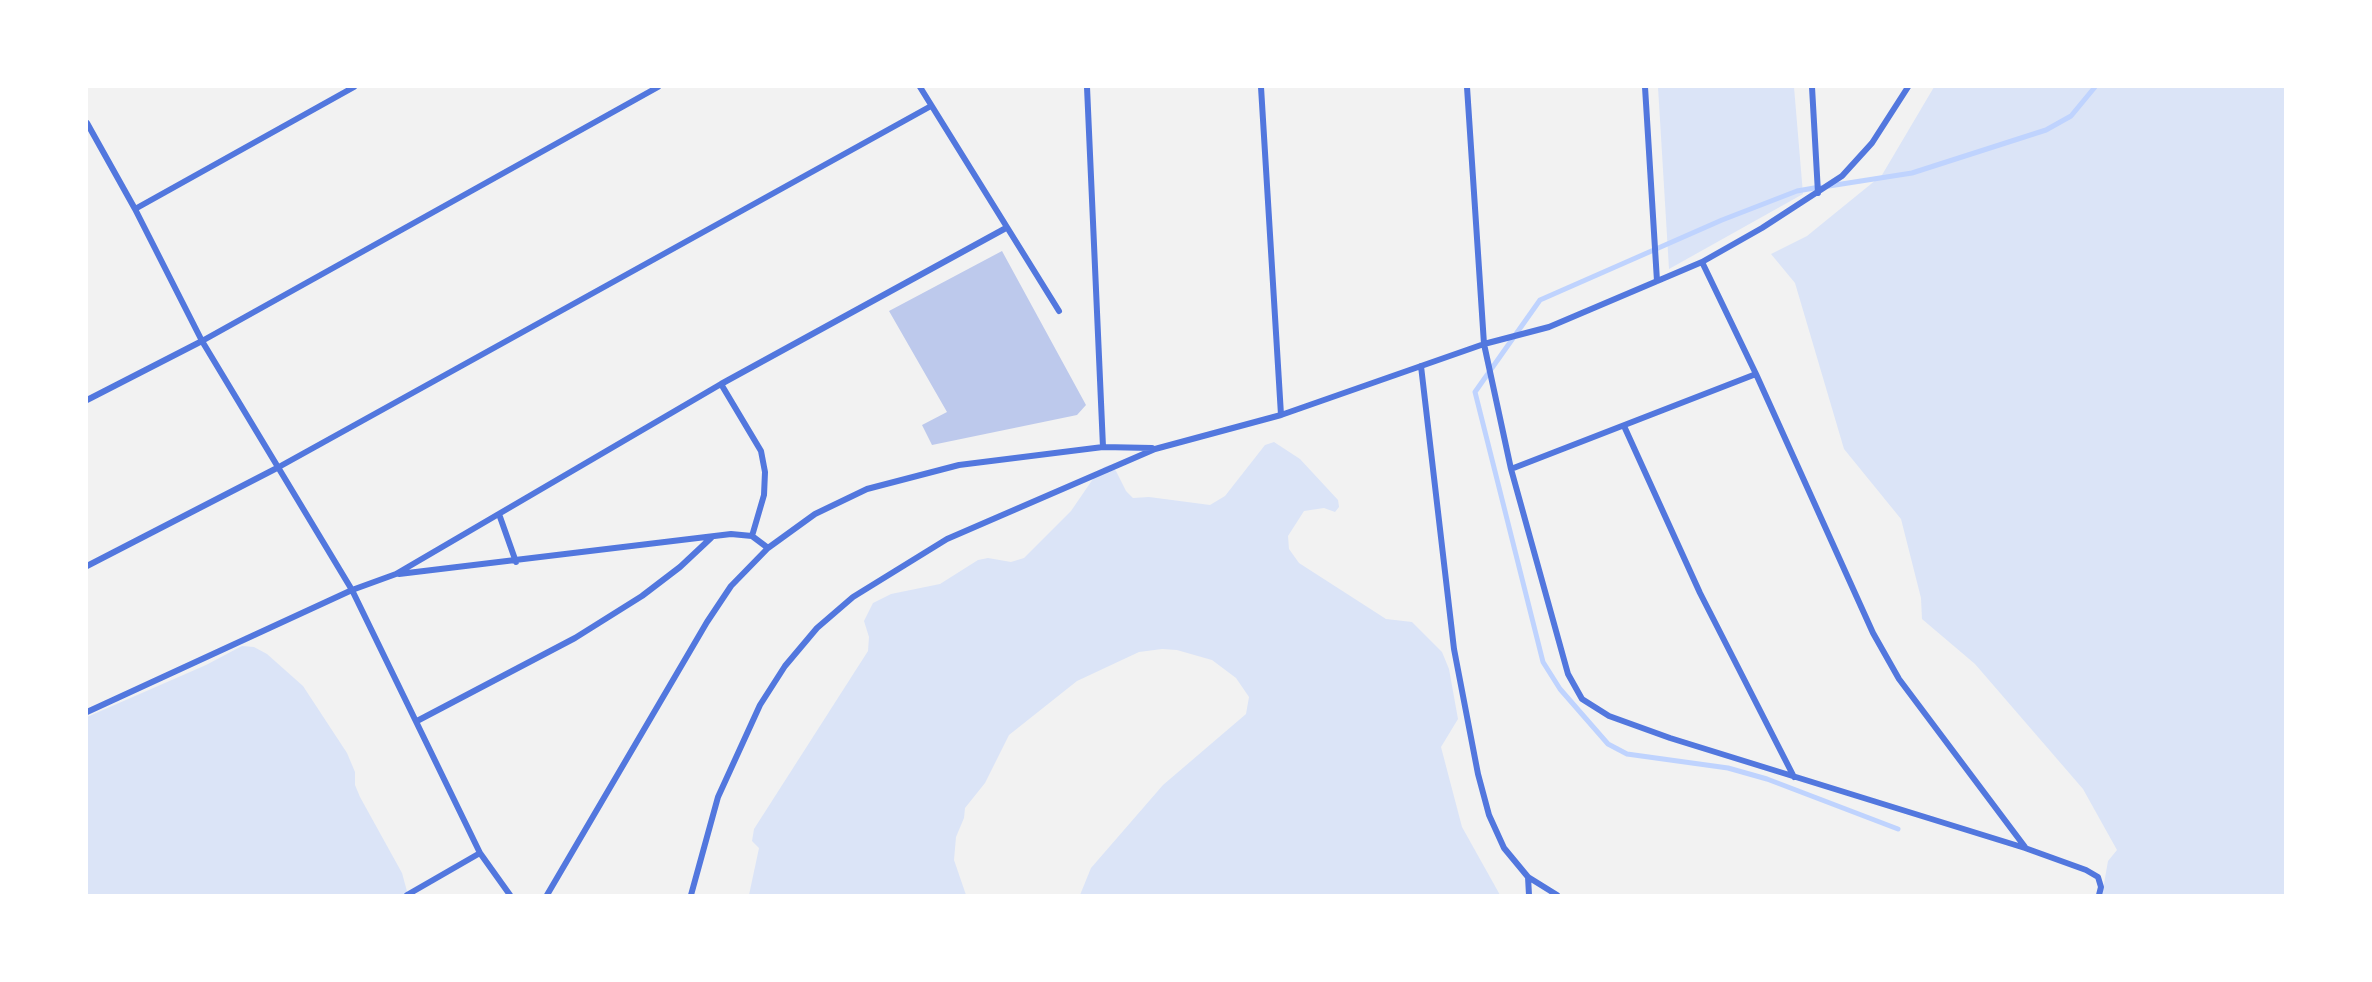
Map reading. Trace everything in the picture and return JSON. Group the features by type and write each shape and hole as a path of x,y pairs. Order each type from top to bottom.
{"street":[{"path":"135,209 354,87"},
{"path":"87,400 202,342 658,87"},
{"path":"920,87 1005,228 1059,311"},
{"path":"1087,87 1103,447"},
{"path":"1261,87 1281,415"},
{"path":"1467,87 1484,344 1511,469 1568,674 1582,699 1594,709 1619,720 2025,848 2086,870 2098,877 2101,887 2099,895"},
{"path":"1645,87 1657,280"},
{"path":"1812,87 1818,193"},
{"path":"691,895 718,797 760,705 785,666 817,628 853,597 947,540 1155,449 1281,415 1484,344 1549,327 1702,262 1818,193 1859,160 1908,87"},
{"path":"87,566 277,468 931,106"},
{"path":"87,123 135,209 202,342 352,590 480,853 510,895"},
{"path":"87,712 352,590 396,574 721,384 1005,228"},
{"path":"1702,262 1756,374 1873,633 1899,679 2025,848"},
{"path":"1421,366 1454,649 1478,774 1489,815 1504,848 1528,877 1557,895"},
{"path":"1511,469 1756,374"},
{"path":"721,384 760,451 765,472 764,495 752,536"},
{"path":"1624,426 1700,593 1794,777"},
{"path":"547,895 707,622 731,586 768,548 815,514 867,489 959,465 1103,447 1155,449"},
{"path":"499,514 516,562"},
{"path":"396,574 516,562 731,534 752,536 768,548"},
{"path":"417,722 575,638 661,582 713,537"},
{"path":"406,895 480,853"},
{"path":"1528,877 1528,895"}],"shaded area":[{"path":"1658,87 1794,87 1803,194 1669,269"},
{"path":"1934,87 2285,87 2285,895 2102,895 2108,861 2117,850 2083,789 1975,664 1922,619 1921,598 1901,519 1844,449 1795,283 1771,254 1807,236 1882,175"},
{"path":"1274,442 1300,459 1338,500 1339,507 1335,512 1324,508 1304,511 1288,536 1289,549 1299,563 1386,619 1412,622 1442,652 1449,669 1458,719 1441,747 1462,827 1500,895 1080,895 1091,868 1163,785 1246,714 1249,697 1236,678 1212,660 1177,650 1162,649 1139,652 1077,681 1009,735 985,783 965,808 964,818 956,837 954,860 966,895 749,895 759,848 752,841 754,829 868,651 869,637 864,621 873,603 891,594 940,584 978,560 988,558 1011,562 1024,558 1071,511 1095,476 1104,467 1110,465 1116,471 1126,491 1133,498 1149,497 1210,505 1225,496 1265,445"},
{"path":"242,646 254,647 267,654 303,686 347,753 355,772 355,785 360,797 402,873 408,895 87,895 87,717 206,665"}],"building":[{"path":"1002,251 1086,405 1077,415 932,445 922,425 947,412 889,311"}],"waterway":[{"path":"1829,186 1912,173 2046,130 2071,116 2095,87"},
{"path":"1820,187 1797,191 1722,220 1540,300 1475,392 1543,662 1560,689 1608,744 1627,754 1728,768 1767,779 1898,829"}]}
